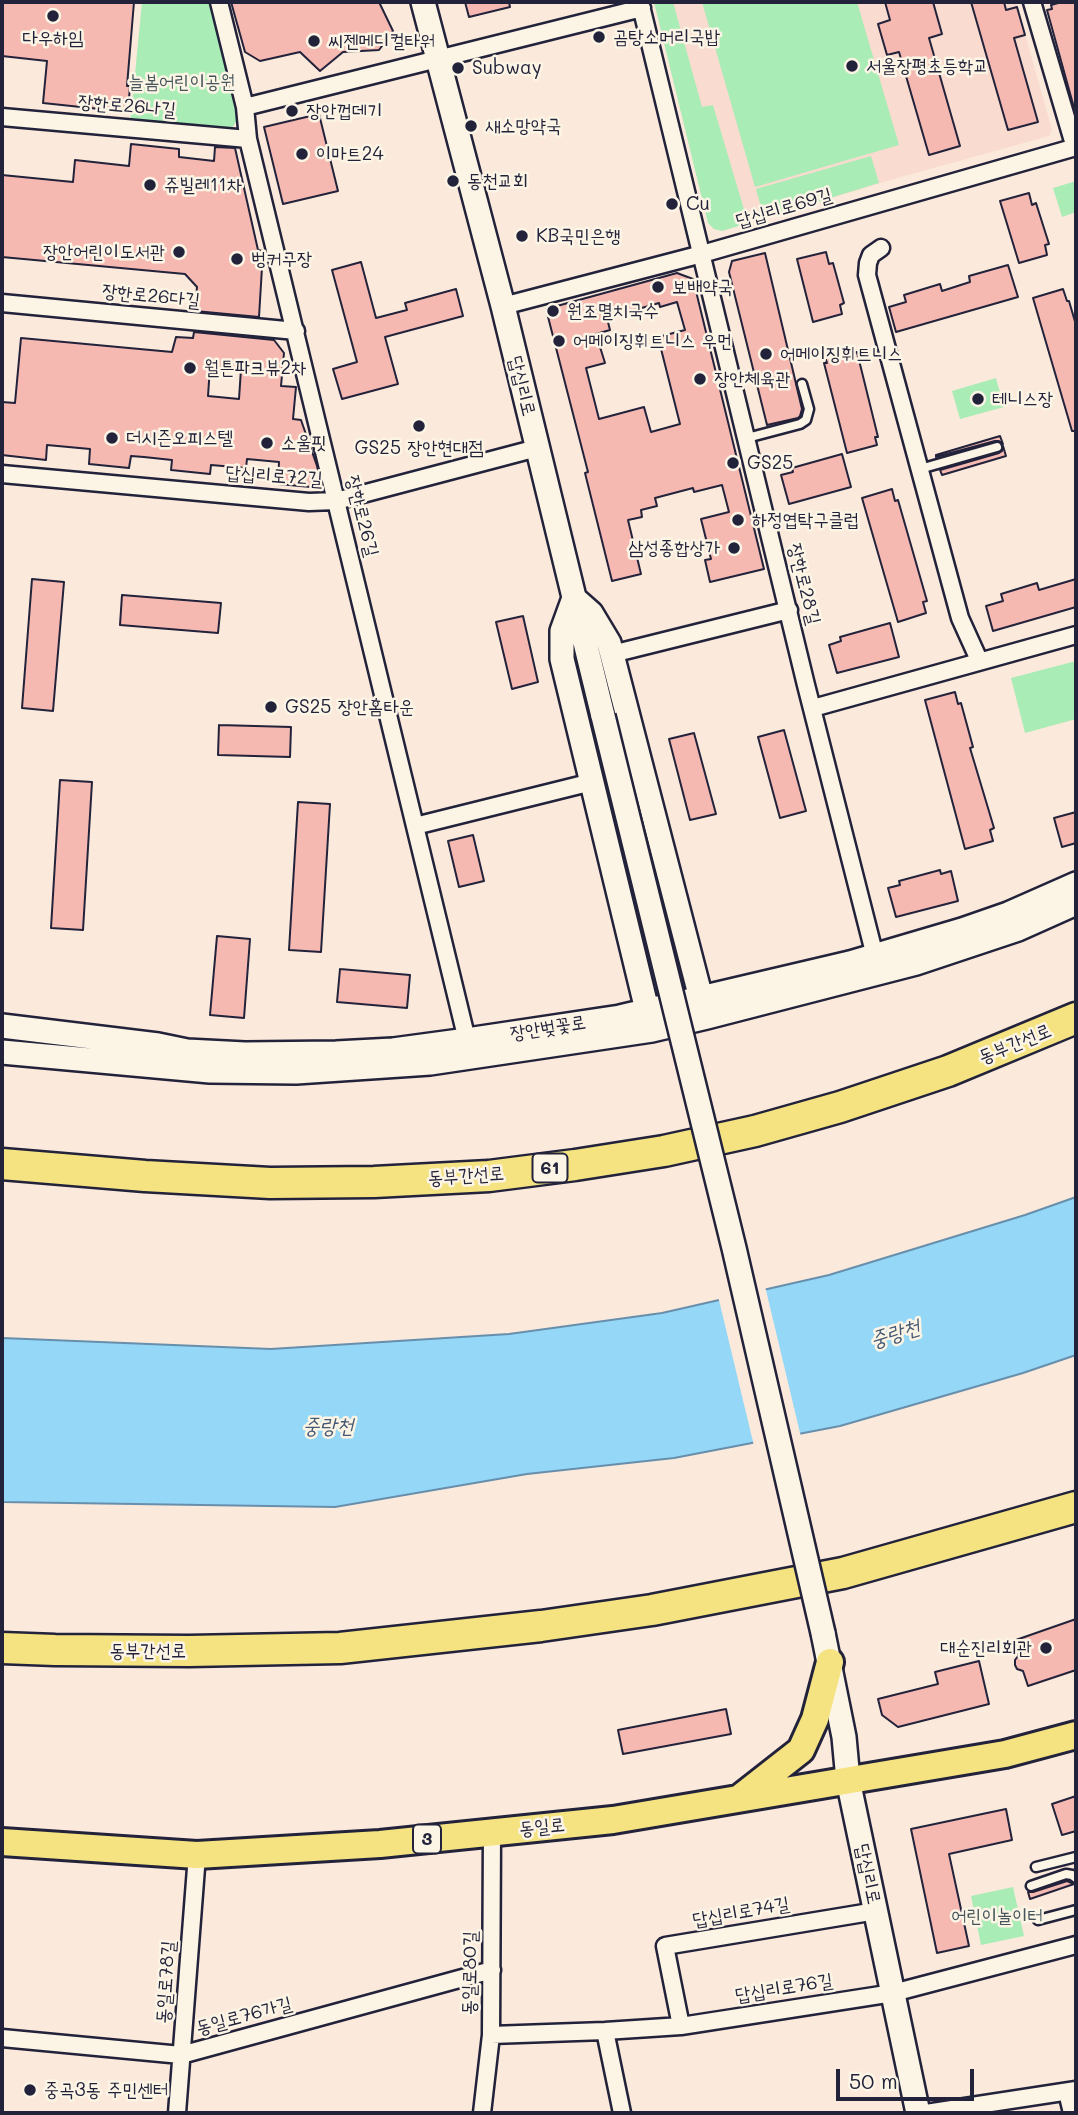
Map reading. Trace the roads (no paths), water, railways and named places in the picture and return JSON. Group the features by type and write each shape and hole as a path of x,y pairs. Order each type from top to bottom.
{"highway":[{"name":"동부간선로","path":"2,1164 270,1183 374,1182 489,1176 575,1165 664,1151 755,1131 840,1107 948,1071 1076,1018"},
{"name":"동부간선로","path":"2,1648 189,1651 340,1648 541,1626 652,1610 843,1573 1076,1507"}],"main road":[{"name":"답십리로","path":"422,2 503,306 740,1272 830,1662 844,1737 848,1780 918,2113"},
{"path":"647,1010 562,659 562,631 574,598 591,613 607,638 612,653 701,998"},
{"name":"장안벚꽃로","path":"2,1052 210,1071 296,1072 392,1067 456,1060 652,1030 877,964 911,946 997,918 1076,884"},
{"name":"장안벚꽃로","path":"2,1026 187,1051 246,1054 393,1050 620,1017 701,998 877,964 916,963 1018,929 1076,903"},
{"path":"738,1799 801,1750 815,1719 830,1662"},
{"name":"동일로","path":"2,1842 197,1855 380,1844 492,1833 613,1820 1005,1754 1076,1735"}],"street":[{"name":"장한로26길","path":"219,2 245,107 248,139 467,1040"},
{"path":"1032,2 1076,147"},
{"path":"245,107 641,5"},
{"name":"장한로28길","path":"641,5 877,964"},
{"name":"장한로26나길","path":"2,117 248,139"},
{"name":"답십리로69길","path":"503,306 702,254 1076,147"},
{"path":"881,248 871,254 867,275 960,618 979,660"},
{"name":"장한로26다길","path":"2,303 296,331"},
{"name":"답십리로72길","path":"2,474 309,502 336,501 537,448"},
{"path":"612,653 789,610"},
{"path":"813,708 1076,635"},
{"path":"415,826 592,782"},
{"name":"동일로80길","path":"482,2113 491,2035 492,1833"},
{"name":"동일로78길","path":"177,2113 197,1855"},
{"name":"답십리로74길","path":"681,2025 665,1946 876,1911"},
{"name":"답십리로76길","path":"491,2035 681,2025 893,1993 1076,1945"},
{"name":"동일로76가길","path":"2,2038 181,2056 492,1970"},
{"path":"605,2031 622,2113"},
{"path":"926,2113 1072,2091 1072,2113"}],"lane":[{"path":"747,438 806,421 809,409 802,384"},
{"path":"920,469 998,447"},
{"path":"1036,1867 1076,1857"},
{"path":"1031,1886 1066,1874 1076,1878"},
{"path":"1038,1920 1076,1910"}],"water":[{"name":"중랑천","path":"1076,1197 1076,1355 840,1426 674,1458 527,1474 335,1507 2,1502 2,1338 271,1349 509,1334 662,1313 829,1275"}],"place":[{"name":"다우하임","path":"53,16"},
{"name":"곰탕소머리국밥","path":"599,37"},
{"name":"씨젠메디컬타워","path":"314,41"},
{"name":"서울장평초등학교","path":"852,66"},
{"name":"Subway","path":"458,68"},
{"name":"장안껍데기","path":"292,111"},
{"name":"새소망약국","path":"471,126"},
{"name":"이마트24","path":"302,154"},
{"name":"동천교회","path":"453,181"},
{"name":"쥬빌레11차","path":"150,185"},
{"name":"Cu","path":"672,204"},
{"name":"KB국민은행","path":"522,236"},
{"name":"장안어린이도서관","path":"179,252"},
{"name":"벙커구장","path":"237,259"},
{"name":"보배약국","path":"658,287"},
{"name":"원조멸치국수","path":"553,311"},
{"name":"어메이징휘트니스 우먼","path":"559,341"},
{"name":"어메이징휘트니스","path":"766,354"},
{"name":"월튼파크뷰2차","path":"190,368"},
{"name":"장안체육관","path":"700,379"},
{"name":"테니스장","path":"978,399"},
{"name":"GS25 장안현대점","path":"419,426"},
{"name":"더시즌오피스텔","path":"112,438"},
{"name":"소울핏","path":"267,443"},
{"name":"GS25","path":"733,463"},
{"name":"하정엽탁구클럽","path":"738,520"},
{"name":"삼성종합상가","path":"734,548"},
{"name":"GS25 장안홈타운","path":"271,707"},
{"name":"대순진리회관","path":"1046,1648"},
{"name":"중곡3동 주민센터","path":"30,2090"}],"park label":[{"name":"늘봄어린이공원","path":"182,82"},
{"name":"어린이놀이터","path":"997,1916"}]}
